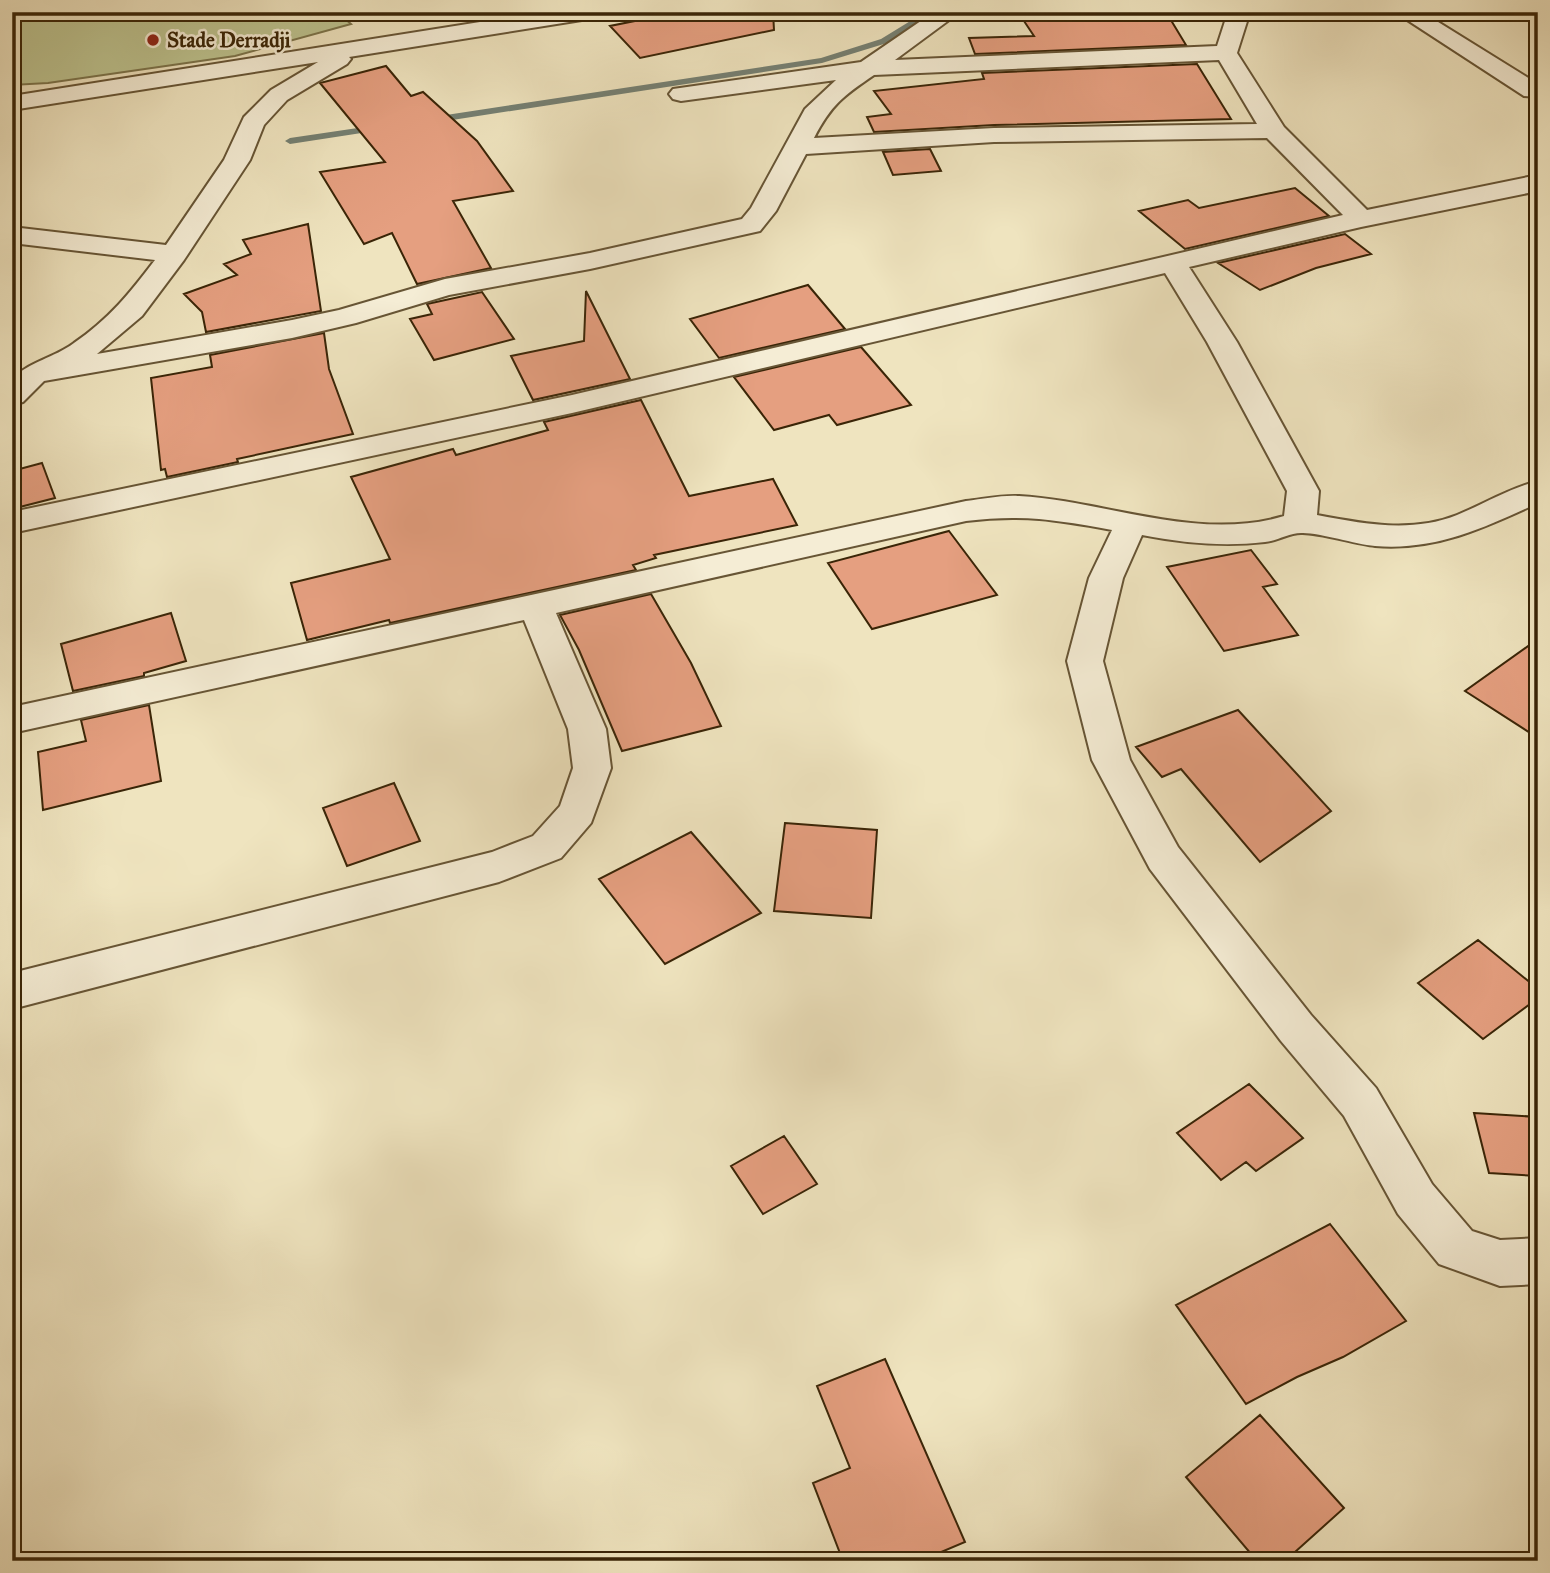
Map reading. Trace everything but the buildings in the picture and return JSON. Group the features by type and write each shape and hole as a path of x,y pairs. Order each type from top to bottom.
{"street":[{"path":"12,103 360,48 530,17 588,12"},
{"path":"23,365 292,330 445,287 590,261 751,225 763,211 817,109 835,91 949,12"},
{"path":"1239,12 1226,53 1274,131 1361,219"},
{"path":"1406,12 1532,91"},
{"path":"23,365 83,351 132,310 174,254 237,160 253,122 279,95 360,48"},
{"path":"681,94 869,68 1226,53"},
{"path":"795,147 994,135 1274,131"},
{"path":"12,523 572,404 1361,219 1538,183"},
{"path":"12,235 174,254"},
{"path":"1174,265 1222,342 1303,491 1300,522"},
{"path":"12,396 23,365"},
{"path":"12,720 966,510 1019,506 1131,524 1220,534 1278,532 1300,522 1366,535 1405,536 1444,531 1538,491"},
{"path":"1131,524 1106,578 1085,661 1111,760 1164,858 1296,1028 1360,1102 1415,1199 1456,1248 1500,1263 1538,1261"},
{"path":"12,991 499,866 547,847 578,813 592,768 587,729 535,605"}],"green space":[{"name":"Stade Derradji","path":"12,12 337,12 351,24 235,56 48,83 12,85"}],"waterway":[{"path":"433,120 822,60 884,41 931,12"},
{"path":"290,141 378,128"}],"place":[{"name":"Stade Derradji","path":"153,40"}]}
